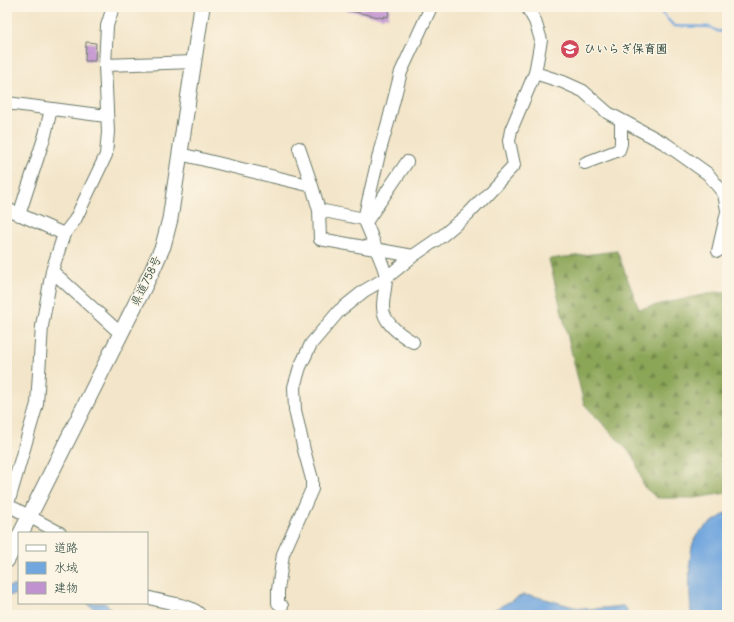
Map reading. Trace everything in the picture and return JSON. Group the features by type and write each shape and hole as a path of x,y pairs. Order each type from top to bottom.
{"main road":[{"name":"県道758号","path":"22,532 152,271 163,246 170,219 195,62 202,7"},
{"path":"7,560 18,539"}],"street":[{"path":"58,532 7,506 37,404 42,326 52,271 64,234 75,220 106,155 108,132 104,65 107,26 113,7"},
{"path":"413,342 398,333 387,320 382,308 386,278 383,265 370,230 365,221 380,150 400,72 431,7"},
{"path":"282,606 278,603 278,590 283,554 312,489 312,479 295,410 294,387 300,366 311,344 339,311 364,291 386,278 413,256 442,236 468,214 514,166 509,141 511,130 535,73 540,40 535,21 527,7"},
{"path":"104,65 195,62"},
{"path":"535,73 563,82 583,91 608,113 666,144 708,174 724,194 727,211 718,251"},
{"path":"7,103 106,116"},
{"path":"19,215 45,136 51,109"},
{"path":"585,163 619,150 621,144 621,121"},
{"path":"299,148 312,186 318,210 320,239 413,256"},
{"path":"180,154 312,186"},
{"path":"365,221 407,162"},
{"path":"7,209 64,234"},
{"path":"318,210 365,221"},
{"path":"52,271 120,333"},
{"path":"148,597 183,605 198,612 200,615"}],"green space":[{"path":"617,251 639,309 716,292 727,293 727,493 695,498 657,498 644,487 634,457 584,404 549,259"}],"water":[{"path":"727,513 727,615 691,615 690,561 694,542 697,535 703,529"},
{"path":"18,585 18,594 7,596 7,587"},
{"path":"523,595 538,597 585,609 623,606 627,609 627,615 483,615"},
{"path":"88,604 106,604 118,615 101,615"}],"building":[{"path":"345,7 390,7 388,17 384,16 384,18 345,10"},
{"path":"86,42 96,43 95,61 85,61"}],"waterway":[{"path":"553,7 579,7"},
{"path":"656,7 674,26 710,27 717,31 727,32"}],"place":[{"name":"ひいらぎ保育園","path":"570,49"}]}
